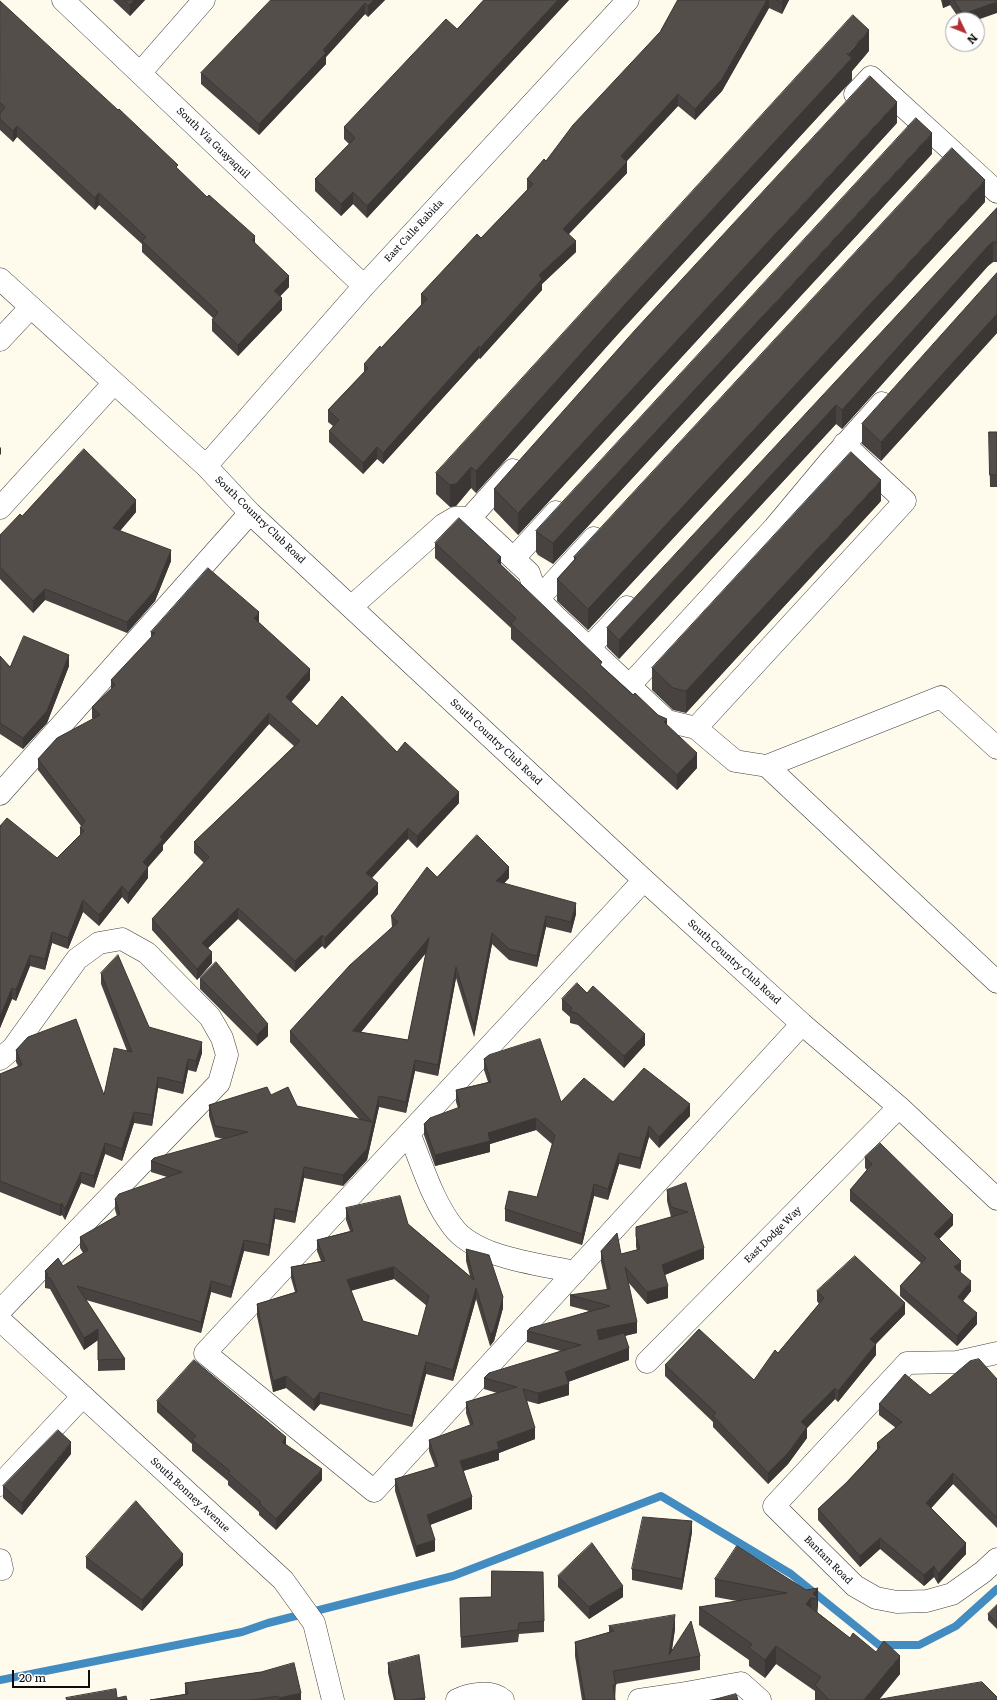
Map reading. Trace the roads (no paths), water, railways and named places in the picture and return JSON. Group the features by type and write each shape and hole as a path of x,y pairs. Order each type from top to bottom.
{"street":[{"name":"South Via Guayaquil","path":"63,0 364,286"},
{"path":"140,73 204,0"},
{"name":"East Calle Rabida","path":"206,466 364,286 628,0"},
{"path":"839,112 871,77 912,126 946,157 997,192"},
{"name":"South Country Club Road","path":"0,279 113,384 206,466 250,513 644,880 802,1024 899,1107 997,1199"},
{"path":"0,340 30,308"},
{"path":"0,508 113,384"},
{"path":"630,686 774,528 844,444 897,386"},
{"path":"696,728 905,501 844,444"},
{"path":"470,518 528,454"},
{"path":"514,558 568,500"},
{"path":"0,794 250,513"},
{"path":"351,608 443,525 455,518 470,518 529,573 538,599 667,721 696,728 735,761 767,766 942,697 997,748"},
{"path":"538,599 608,523"},
{"path":"589,648 643,590"},
{"path":"767,766 997,982"},
{"path":"644,880 205,1352 374,1491 802,1024"},
{"path":"0,1059 13,1048 77,959 99,943 122,939 147,953 210,1017 222,1038 227,1056 219,1083 0,1311"},
{"name":"East Dodge Way","path":"647,1362 899,1107"},
{"path":"409,1133 434,1195 454,1229 469,1241 486,1250 509,1258 575,1272"},
{"name":"South Bonney Avenue","path":"0,1320 283,1580 314,1623 333,1700"},
{"name":"Bantam Road","path":"997,1353 958,1362 907,1363 774,1506 855,1586 876,1598 897,1602 927,1601 952,1594 983,1572 997,1559"},
{"path":"0,1485 83,1396"},
{"path":"639,1700 681,1697 741,1683 760,1700"},
{"path":"457,1700 464,1696 491,1693 503,1700"}],"waterway":[{"path":"0,1680 242,1632 268,1623 453,1576 661,1496 791,1574 879,1645 919,1645 956,1626 997,1589"}]}
